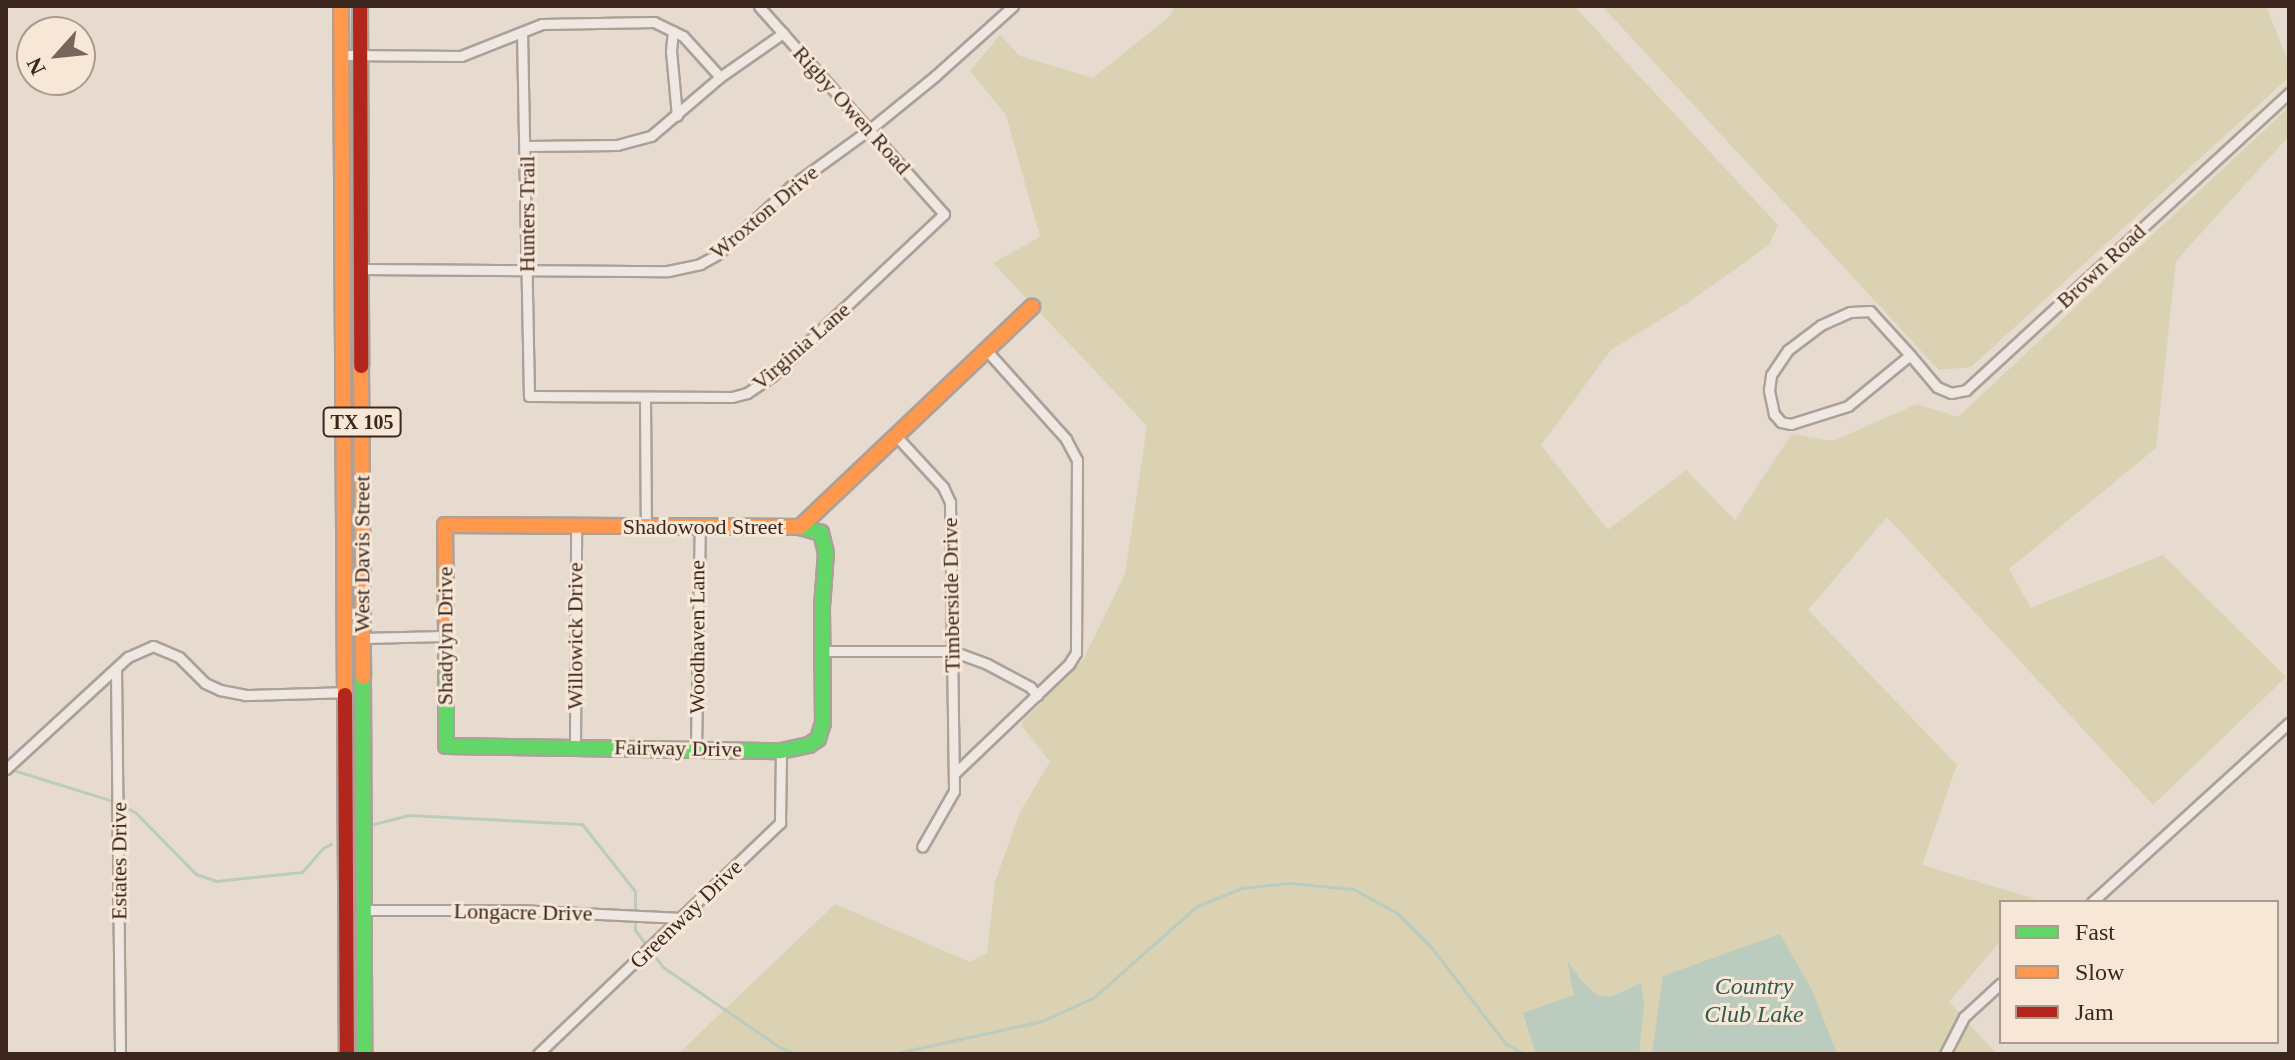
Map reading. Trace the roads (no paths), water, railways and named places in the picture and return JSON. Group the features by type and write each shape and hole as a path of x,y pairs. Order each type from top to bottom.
{"main road":[{"name":"West Davis Street","path":"341,6 347,1054"},
{"name":"West Davis Street","path":"360,6 364,1054"},
{"path":"342,207 349,223 350,318 354,328 363,332"},
{"name":"Shadowood Street","path":"445,525 800,527 1032,307"},
{"path":"344,420 354,429 355,499 362,514"},
{"name":"Shadylyn Drive","path":"445,525 446,746"},
{"path":"800,527 821,533 825,542 825,651"},
{"path":"344,549 350,561 352,626 357,636 363,638"},
{"name":"Fairway Drive","path":"446,746 575,745 792,750 818,739 823,723 825,651"},
{"path":"345,692 356,699 357,766 364,784"},
{"path":"346,814 353,827 353,900 364,910"}],"street":[{"name":"Rigby Owen Road","path":"759,6 944,214"},
{"name":"Wroxton Drive","path":"363,269 668,271 700,264 727,247 790,187 870,129 1013,6"},
{"path":"341,55 461,56 522,32 558,22 654,22 683,36 720,77"},
{"path":"673,31 671,51 677,116"},
{"name":"Hunters Trail","path":"522,32 527,146 529,396"},
{"path":"527,146 625,144 651,136 720,77 783,33"},
{"name":"Brown Road","path":"1910,355 1848,406 1791,424 1781,422 1774,414 1769,390 1771,375 1783,357 1807,334 1850,312 1870,311 1910,355 1937,387 1951,393 1966,390 2289,93"},
{"name":"Virginia Lane","path":"529,396 732,397 761,385 944,214"},
{"path":"955,773 1076,653 1077,460 1066,439 988,352"},
{"path":"645,397 646,526"},
{"name":"Timberside Drive","path":"897,437 943,487 950,502 955,773 950,803 922,847"},
{"name":"Willowick Drive","path":"575,745 576,526"},
{"name":"Woodhaven Lane","path":"696,747 700,528"},
{"path":"363,638 444,636"},
{"path":"6,769 116,668 140,649 153,646 179,657 205,683 220,690 245,695 345,692"},
{"path":"825,651 952,651 998,670 1030,687 1037,695"},
{"name":"Estates Drive","path":"116,668 120,1054"},
{"path":"2094,900 2289,723"},
{"name":"Greenway Drive","path":"538,1054 780,823 781,751"},
{"name":"Longacre Drive","path":"364,910 518,910 682,918"},
{"path":"1945,1054 1964,1017 1999,985"}],"water":[{"name":"Country Club Lake","path":"1780,934 1812,990 1837,1054 1652,1054 1663,976"},
{"name":"Country Club Lake","path":"1567,960 1597,995 1611,997 1641,983 1644,1004 1639,1054 1536,1054 1523,1013 1574,995"}],"waterway":[{"path":"10,769 113,801"},
{"path":"120,804 136,813 196,874 216,881 302,872 323,848 331,844"},
{"path":"370,825 409,815 582,824 635,891 635,912"},
{"path":"892,1054 1042,1021 1093,998 1197,906 1242,888 1289,883 1353,889 1397,913 1432,948 1505,1043 1524,1054"},
{"path":"635,920 635,930 663,967 781,1048 796,1054"}]}
